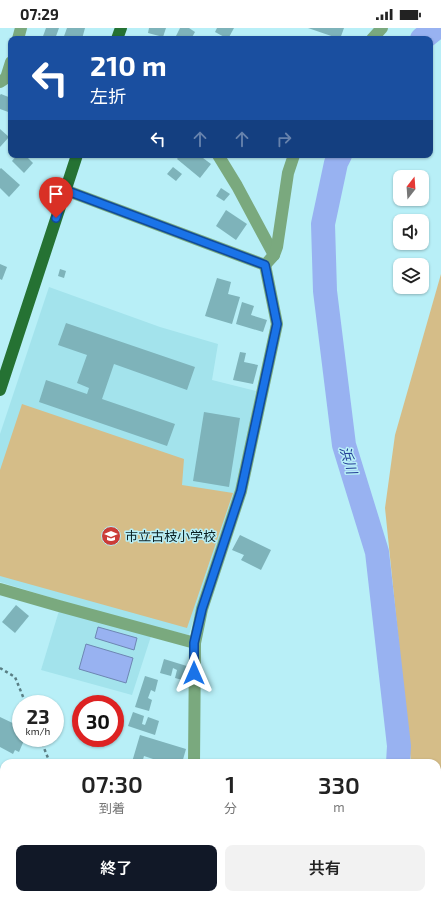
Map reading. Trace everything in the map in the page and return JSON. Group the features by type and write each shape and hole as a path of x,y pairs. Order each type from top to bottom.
{"main road":[{"path":"0,390 76,158"}],"street":[{"path":"375,36 382,28"},
{"path":"0,82 6,78 8,72"},
{"path":"220,158 237,186 274,255"},
{"path":"265,265 274,255 277,247 288,173 293,158"},
{"path":"65,190 265,265"},
{"path":"194,759 194,643 202,609 241,491 277,324 265,265"},
{"path":"0,589 194,643"}],"path":[{"path":"0,668 15,677 22,695"},
{"path":"44,747 48,759"}],"shaded area":[{"path":"441,274 441,759 411,759 385,508 395,435"},
{"name":"市立古枝小学校","path":"49,287 160,327 218,344 212,380 256,391 238,489 197,607 189,635 154,627 132,695 41,670 62,601 0,582 0,434"},
{"path":"22,404 184,459 182,485 233,493 187,628 0,576 0,470"},
{"path":"98,627 137,638 134,650 95,638"},
{"path":"86,644 133,658 126,683 79,669"}],"building":[{"path":"46,28 59,28 56,36 43,36"},
{"path":"67,28 85,28 83,36 64,36"},
{"path":"149,28 166,28 163,36 148,33"},
{"path":"180,28 189,28 195,32 193,36 176,36"},
{"path":"217,28 234,28 230,36 222,36 215,32"},
{"path":"308,28 344,28 341,36 331,36"},
{"path":"0,95 8,97 8,112 0,109"},
{"path":"0,129 8,136 8,138 0,147"},
{"path":"14,158 28,158 33,163 24,173 12,161"},
{"path":"203,158 211,164 200,178 177,159"},
{"path":"173,167 182,174 176,181 167,174"},
{"path":"1,168 20,185 9,197 0,188"},
{"path":"221,188 230,194 224,201 216,196"},
{"path":"226,210 247,224 236,240 216,226"},
{"path":"0,264 7,267 2,280 0,279"},
{"path":"60,269 66,271 64,278 58,276"},
{"path":"217,278 231,282 228,294 240,297 232,324 205,316"},
{"path":"242,302 254,306 251,315 267,320 263,332 236,324"},
{"path":"66,323 195,367 187,390 114,364 102,399 175,424 167,446 39,402 46,380 87,394 89,388 77,383 87,355 58,345"},
{"path":"240,352 246,353 244,362 258,365 253,384 233,380"},
{"path":"204,412 240,418 229,487 193,481"},
{"path":"240,535 271,550 261,570 241,560 244,555 232,550"},
{"path":"16,605 29,616 15,633 2,622"},
{"path":"164,659 190,667 186,681 175,678 177,670 173,668 171,676 160,673"},
{"path":"145,676 158,680 155,692 151,690 148,698 152,700 149,711 135,707"},
{"path":"133,712 144,716 142,724 145,725 148,717 159,721 155,735 128,726"},
{"path":"0,717 12,723 12,747 21,747 19,752 15,750 13,754 0,747"},
{"path":"140,735 186,749 183,759 153,759 144,756 143,759 133,759"}],"waterway":[{"name":"浜川","path":"426,36 436,28"},
{"name":"浜川","path":"338,158 336,163 323,224 325,291 344,445 377,552 399,746 398,759"}],"place":[{"name":"市立古枝小学校","path":"111,536"}],"route":[{"path":"56,218 65,190 265,265 277,324 241,491 202,609 194,643 194,673"}]}
